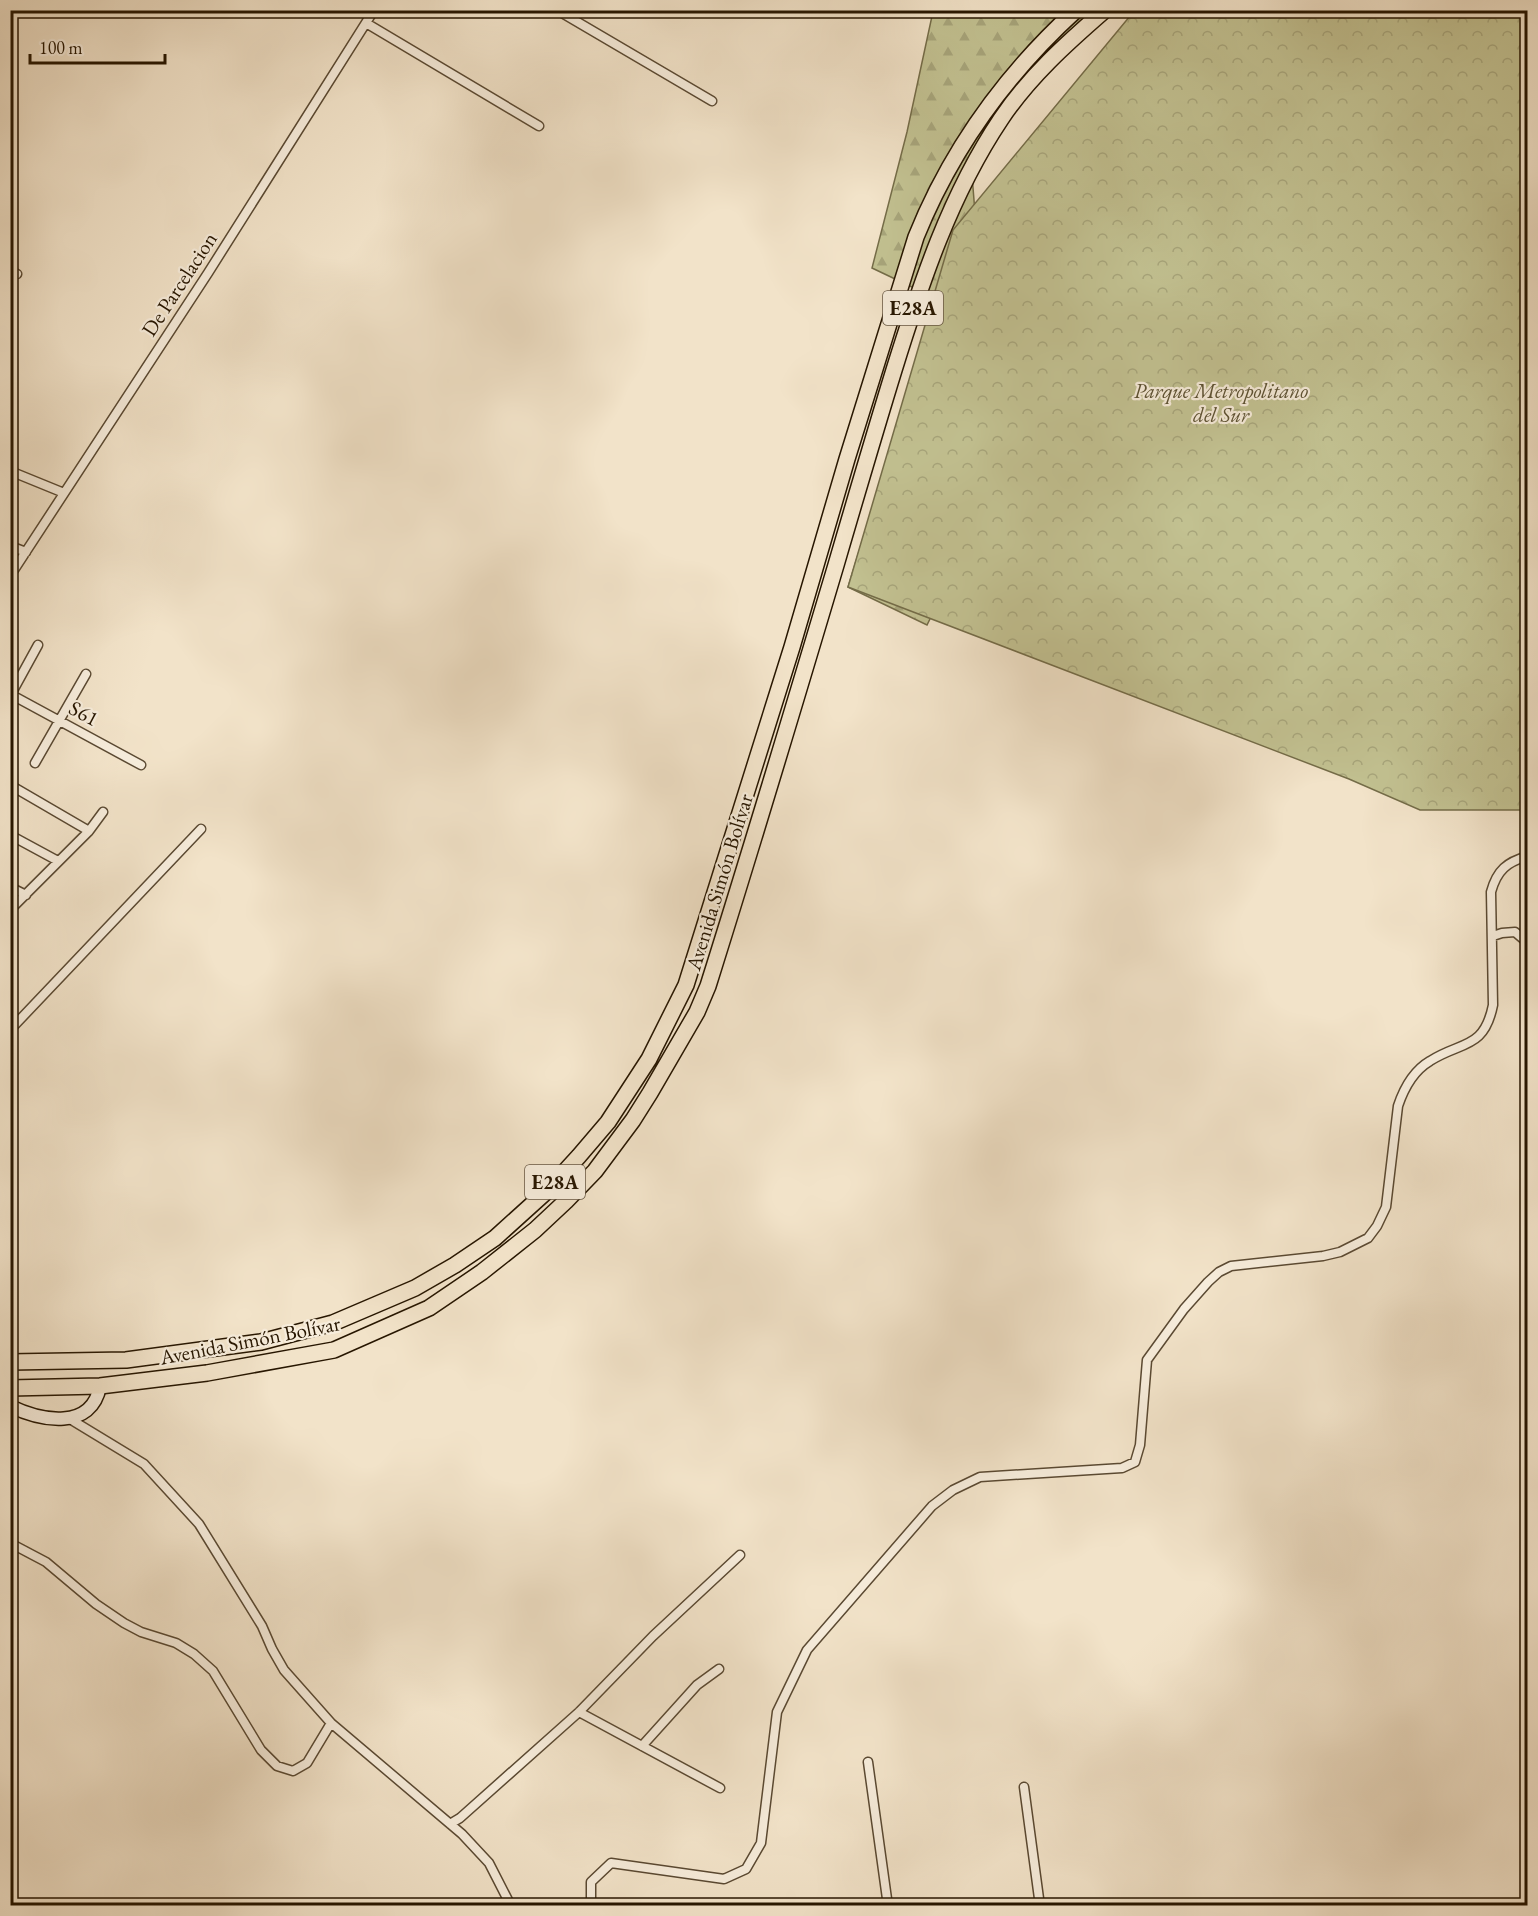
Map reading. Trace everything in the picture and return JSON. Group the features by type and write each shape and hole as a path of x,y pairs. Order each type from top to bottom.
{"highway":[{"name":"Avenida Simón Bolívar","path":"10,1362 126,1360 261,1342 333,1323 415,1288 455,1266 495,1238 547,1191 600,1130 632,1086 662,1035 690,975 792,647 871,381 916,237 927,210 966,137 985,111 1031,55 1076,10"},
{"name":"Avenida Simón Bolívar","path":"10,1388 100,1386 207,1373 334,1350 429,1308 482,1272 535,1230 595,1171 633,1120 681,1041 703,999 768,794 913,310 944,226 981,152 1013,104 1051,60 1105,10"},
{"path":"792,647 810,653"}],"main road":[{"path":"11,1407 34,1416 70,1419 82,1415 91,1408 98,1398 100,1386"}],"street":[{"path":"10,17 16,10"},
{"name":"De Parcelacion","path":"10,576 202,282 374,10"},
{"path":"557,10 712,101"},
{"path":"366,23 539,126"},
{"path":"10,471 64,493"},
{"path":"10,546 26,552"},
{"path":"11,695 38,645"},
{"path":"35,763 86,674"},
{"name":"S61","path":"11,695 141,765"},
{"path":"10,785 89,831"},
{"path":"10,910 89,831 103,812"},
{"path":"10,1030 201,829"},
{"path":"10,835 58,861"},
{"path":"591,1905 591,1882 611,1863 724,1879 746,1869 760,1843 777,1712 807,1650 932,1506 953,1491 980,1477 1122,1468 1135,1462 1140,1445 1147,1360 1184,1309 1208,1282 1219,1272 1231,1266 1323,1256 1340,1252 1368,1238 1386,1207 1398,1106 1403,1091 1423,1066 1473,1040 1483,1033 1490,1020 1494,1005 1491,892 1497,875 1506,864 1527,856"},
{"path":"10,887 26,896"},
{"path":"1492,936 1515,932 1527,943"},
{"path":"70,1419 144,1464 198,1524 262,1626 284,1670 331,1723 462,1834 489,1863 511,1905"},
{"path":"10,1543 28,1550 46,1562 96,1604 124,1623 141,1632 176,1643 194,1654 213,1671 261,1750 277,1766 293,1771 307,1763 331,1723"},
{"path":"450,1824 460,1818 579,1712 653,1636 740,1554"},
{"path":"642,1746 697,1686 718,1669"},
{"path":"579,1712 720,1788"},
{"path":"868,1762 888,1905"},
{"path":"1024,1787 1040,1905"}],"green space":[{"path":"935,10 1104,11 1016,85 972,175 979,263 1016,443 927,625 848,587 923,344 933,297 872,268"},
{"name":"Parque Metropolitano del Sur","path":"1135,10 1527,11 1527,810 1420,810 1349,779 848,587 953,230"}]}
